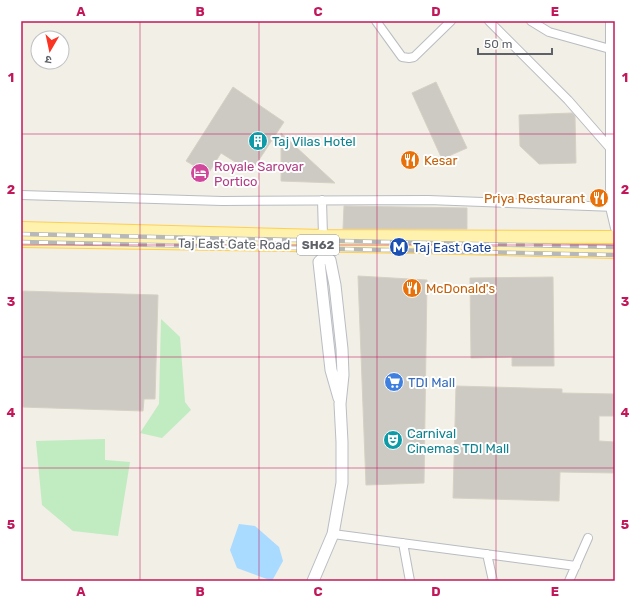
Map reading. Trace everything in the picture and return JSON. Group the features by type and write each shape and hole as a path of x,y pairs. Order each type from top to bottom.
{"main road":[{"name":"SH62","path":"21,228 324,246 615,237"},
{"name":"Taj East Gate Road","path":"21,241 615,252"},
{"path":"313,581 333,534 342,483 340,404 343,375 340,328 335,285 330,260 324,246"}],"street":[{"path":"376,21 402,57 408,58 414,56 451,21"},
{"path":"489,21 568,100 610,148"},
{"path":"531,21 549,32 610,49"},
{"path":"610,21 610,148 612,207 615,228"},
{"path":"21,195 222,201 428,200 612,207"},
{"path":"322,200 324,246"},
{"path":"333,534 576,566"},
{"path":"570,581 588,538"},
{"path":"403,543 410,581"},
{"path":"488,554 493,581"}],"green space":[{"path":"161,319 180,337 185,402 191,410 162,438 140,433 159,404"},
{"path":"105,439 105,460 130,462 118,536 73,531 42,505 36,441"}],"water":[{"path":"239,524 255,526 279,547 283,561 272,581 237,568 230,550"}],"building":[{"path":"436,82 467,148 442,159 412,93"},
{"path":"233,87 284,122 251,172 221,153 208,174 186,161"},
{"path":"572,113 575,116 576,163 539,164 520,146 519,115"},
{"path":"281,133 335,183 281,181"},
{"path":"344,206 467,208 467,229 343,229"},
{"name":"TDI Mall","path":"358,276 427,280 424,483 366,485"},
{"path":"553,277 554,366 512,366 512,357 471,358 470,278"},
{"path":"21,291 158,295 155,399 144,399 143,411 21,407"},
{"path":"456,386 562,389 562,393 615,394 615,416 599,416 599,441 615,442 615,473 560,472 559,501 453,498"}],"railway":[{"path":"21,234 615,247"},
{"path":"21,242 615,255"}],"place":[{"name":"Taj Vilas Hotel","path":"258,141"},
{"name":"Kesar","path":"410,160"},
{"name":"Royale Sarovar Portico","path":"200,173"},
{"name":"Priya Restaurant","path":"599,198"},
{"name":"Taj East Gate","path":"399,247"},
{"name":"McDonald's","path":"412,288"},
{"name":"TDI Mall","path":"394,382"},
{"name":"Carnival Cinemas TDI Mall","path":"393,440"}]}
